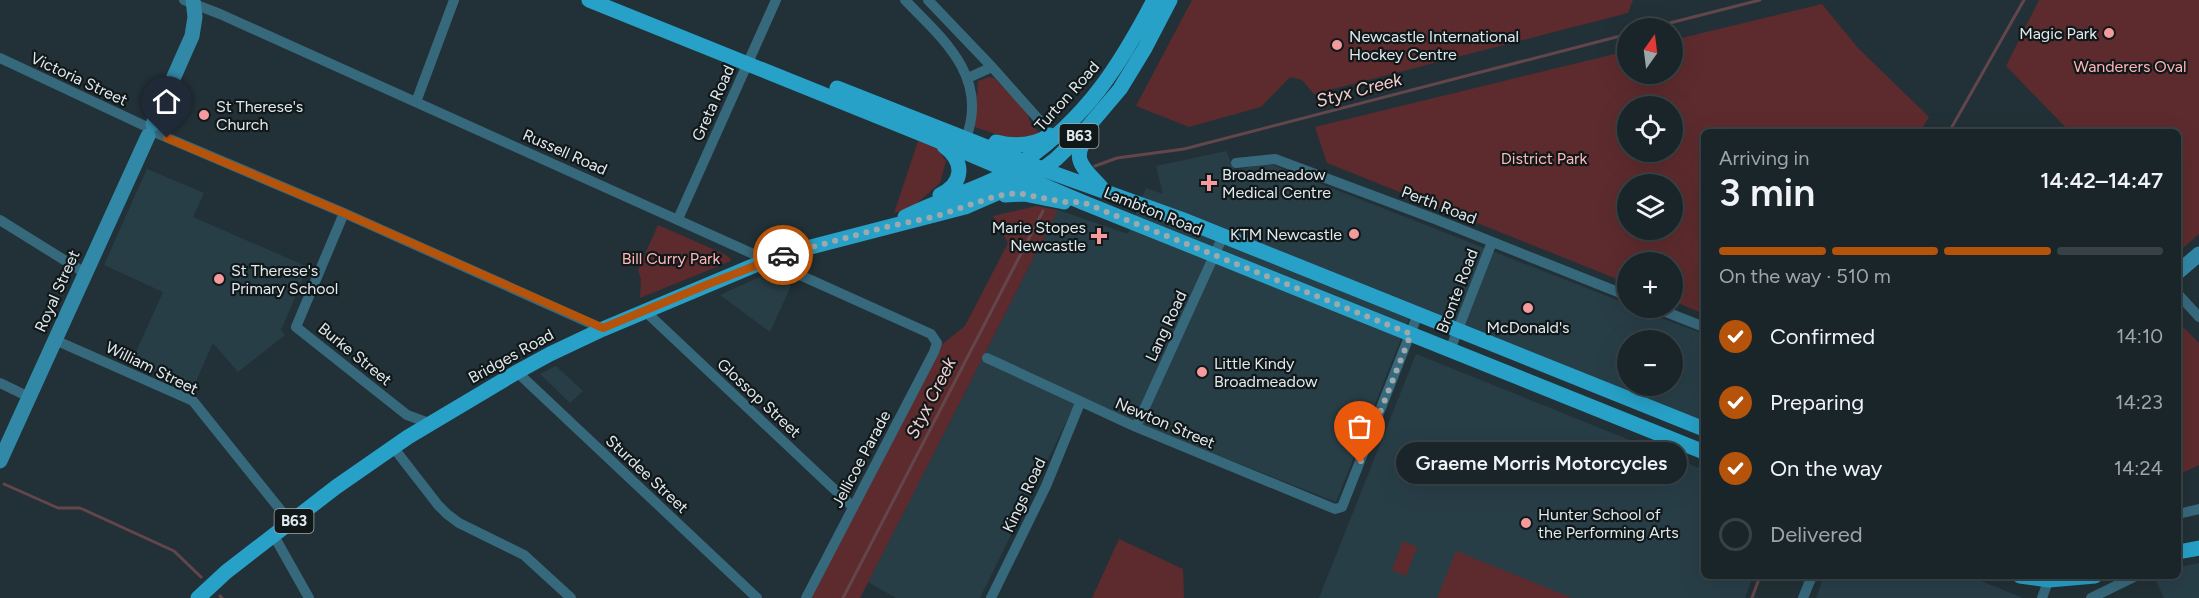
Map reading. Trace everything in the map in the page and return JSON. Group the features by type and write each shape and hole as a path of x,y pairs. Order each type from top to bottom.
{"main road":[{"name":"Lambton Road","path":"589,0 966,138 1223,236 1701,428"},
{"name":"Lambton Road","path":"617,0 1082,202 1701,451"},
{"name":"Turton Road","path":"1010,171 1041,150 1066,128 1107,81 1154,0"},
{"name":"Turton Road","path":"1044,169 1080,135 1110,100 1136,64 1170,0"},
{"name":"Royal Street","path":"0,461 192,36 195,17 190,1"},
{"path":"1106,192 1085,172 1080,154 1085,139 1109,111 1110,100"},
{"path":"966,138 983,138 1016,146 1042,140 1066,128"},
{"path":"930,204 933,199 951,189 958,176 959,165 952,153 934,139"},
{"name":"Bridges Road","path":"198,598 225,572 336,487 429,423 517,372 603,328 767,260 886,227 937,216 996,196 1030,179 1044,169"},
{"name":"Bridges Road","path":"886,227 930,204 1010,171"},
{"path":"996,196 1017,193 1064,202 1082,202"},
{"path":"2181,269 2199,254"},
{"path":"2181,551 2199,548"}],"street":[{"path":"416,102 454,0"},
{"name":"Greta Road","path":"678,219 777,0"},
{"path":"904,0 945,42 962,65 968,78 972,93 972,124 966,138"},
{"path":"928,0 1041,122"},
{"name":"Russell Road","path":"190,1 931,334"},
{"name":"Victoria Street","path":"0,58 150,130 603,328"},
{"path":"968,78 992,68"},
{"name":"Perth Road","path":"1236,163 1275,159 1617,292"},
{"name":"Burke Street","path":"344,213 297,327 407,415 429,423"},
{"path":"0,220 86,273"},
{"name":"Lang Road","path":"1136,427 1223,236"},
{"name":"Bronte Road","path":"1450,350 1492,242"},
{"path":"2181,297 2199,317"},
{"name":"Glossop Street","path":"645,310 853,507"},
{"path":"1411,334 1418,314"},
{"path":"1681,318 1701,326"},
{"name":"Jellicoe Parade","path":"806,598 937,347 935,338 931,334"},
{"name":"Newton Street","path":"987,358 1136,427 1335,509 1342,507 1411,334"},
{"name":"William Street","path":"55,340 193,401 291,523"},
{"name":"Sturdee Street","path":"517,372 757,598"},
{"path":"0,383 29,397"},
{"name":"Kings Road","path":"991,598 1046,486 1080,402"},
{"path":"407,415 411,435"},
{"path":"393,447 447,514 524,555 571,598"},
{"path":"2181,513 2199,509"},
{"path":"274,536 309,598"},
{"path":"1803,598 1811,579"},
{"path":"2042,598 2049,579"},
{"path":"2091,598 2130,579"}],"shaded area":[{"path":"1226,151 1235,171 1265,162 1617,300 1617,318 1662,318 1701,333 1701,420 1641,396 1683,396 1683,330 1617,330 1617,386 1414,306 1336,502 1077,400 980,598 896,598 868,582 1058,210 1128,234 1146,188 1163,194 1156,166"},
{"name":"St Therese's Primary School","path":"147,169 204,193 193,217 308,267 281,330 285,335 238,372 213,343 192,390 131,363 163,292 104,265"},
{"path":"766,274 791,286 770,332 720,295"},
{"name":"Hunter School of the Performing Arts","path":"1416,354 1701,469 1701,579 1752,579 1745,598 1319,598"},
{"path":"556,366 583,391 570,403 540,374"},
{"path":"2199,563 2199,598 2164,598 2155,579 2181,579 2181,566"},
{"path":"1823,579 1976,579 2023,598 1816,598"}],"green space":[{"name":"Newcastle International Hockey Centre","path":"1192,0 1633,0 1628,13 1314,94 1302,80 1290,77 1261,107 1189,127 1136,106"},
{"name":"Wanderers Oval","path":"2039,0 2199,0 2199,234 2183,248 2181,246 2181,129 2067,129 2006,66"},
{"name":"District Park","path":"1822,4 1858,48 1929,117 1923,127 1924,129 1701,129 1701,313 1683,305 1683,252 1617,252 1617,279 1327,163 1315,127 1617,53 1617,84 1683,84 1683,38"},
{"path":"989,77 994,78 1027,112 1031,125 1041,134 1013,140 975,127 978,81"},
{"path":"919,138 932,141 946,161 940,183 909,210 894,213"},
{"path":"1036,206 1058,210 860,598 808,598 941,345 965,326 1008,243 993,216"},
{"name":"Bill Curry Park","path":"658,225 724,254 731,261 640,298 641,279 638,270"},
{"path":"2181,325 2199,343 2199,465 2181,474"},
{"path":"1119,539 1183,569 1184,598 1092,598"},
{"path":"1403,541 1417,547 1406,576 1392,570"},
{"path":"1456,551 1572,598 1437,598"}],"waterway":[{"name":"Styx Creek","path":"1683,20 1760,0"},
{"path":"1951,129 2024,0"},
{"name":"Styx Creek","path":"1095,166 1117,158 1184,149 1617,37"},
{"name":"Styx Creek","path":"843,598 1043,211"},
{"path":"4,484 58,508 80,508 174,551 201,577"},
{"path":"1752,598 1759,579"}],"way so far":[{"path":"783,255 886,227 937,216 996,196 1017,193 1064,202 1082,202 1411,334 1360,463"}],"place":[{"name":"Magic Park","path":"2109,33"},
{"name":"Newcastle International Hockey Centre","path":"1337,45"},
{"name":"St Therese's Church","path":"204,115"},
{"name":"Broadmeadow Medical Centre","path":"1209,183"},
{"name":"KTM Newcastle","path":"1354,234"},
{"name":"Marie Stopes Newcastle","path":"1099,236"},
{"name":"St Therese's Primary School","path":"219,279"},
{"name":"McDonald's","path":"1528,308"},
{"name":"Little Kindy Broadmeadow","path":"1202,372"},
{"name":"Graeme Morris Motorcycles","path":"1360,463"},
{"name":"Hunter School of the Performing Arts","path":"1526,523"}],"route":[{"path":"167,138 344,213 603,328 783,255"}]}
